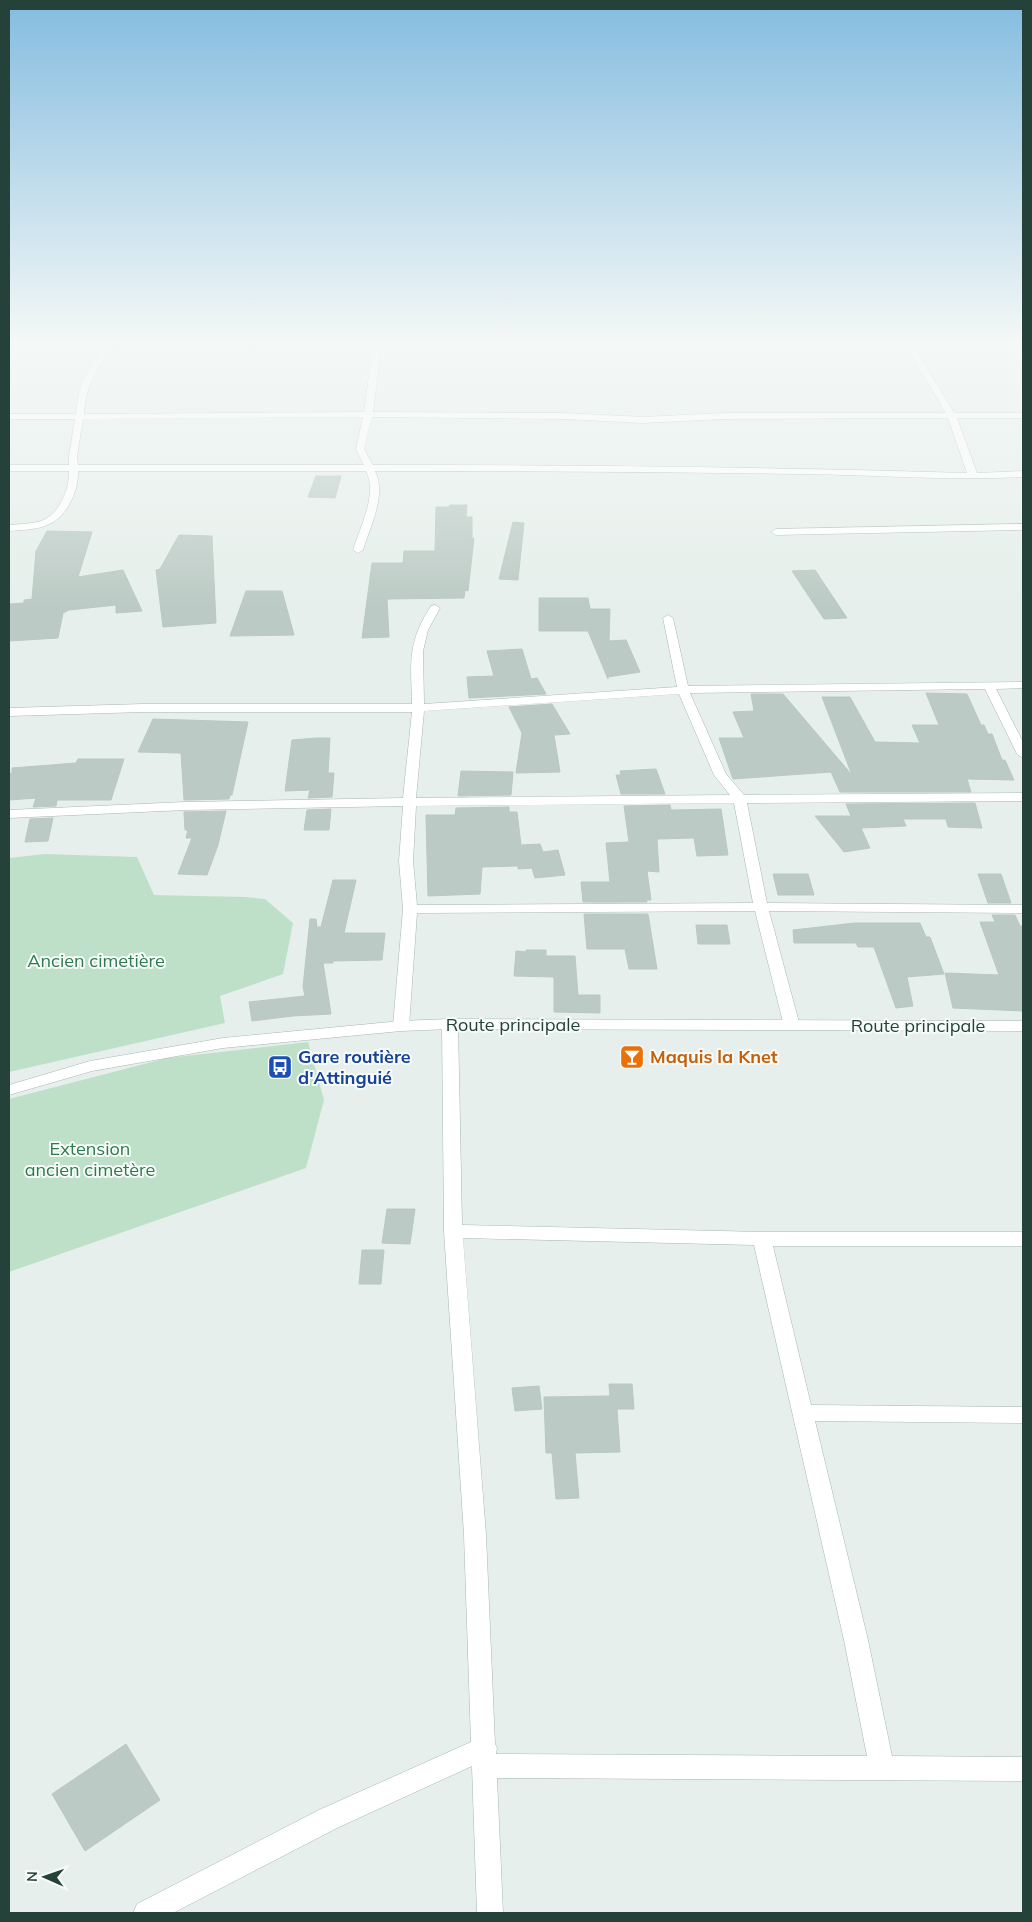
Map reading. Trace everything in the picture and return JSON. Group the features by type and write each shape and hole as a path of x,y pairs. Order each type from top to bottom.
{"street":[{"path":"9,528 36,525 51,520 66,503 72,489 73,456 78,430"},
{"path":"358,550 374,497 374,477 360,449 365,430"},
{"path":"957,430 973,476"},
{"path":"9,468 766,470 973,476 1023,474"},
{"path":"776,532 1023,527"},
{"path":"401,1026 410,910 406,861 407,829 418,708 417,651 422,630 435,608"},
{"path":"668,618 684,690 720,776 739,798 761,907 792,1026"},
{"path":"9,712 143,708 286,710 418,708 684,690 1023,685"},
{"path":"989,686 1023,754"},
{"path":"9,814 185,806 410,802 1023,797"},
{"path":"410,910 761,907 1023,909"},
{"path":"450,1024 453,1231 475,1535 490,1913"},
{"name":"Route principale","path":"9,1090 90,1066 223,1043 401,1026 450,1024 1023,1026"},
{"path":"453,1231 762,1239 1023,1239"},
{"path":"762,1239 856,1640 882,1769"},
{"path":"804,1413 1023,1415"},
{"path":"146,1913 328,1818 485,1757 882,1769 1023,1769"}],"green space":[{"name":"Ancien cimetière","path":"45,854 137,857 154,895 265,899 293,923 283,974 220,996 225,1023 9,1072 9,858"},
{"name":"Extension ancien cimetère","path":"308,1042 324,1100 306,1168 9,1272 9,1099 167,1058"}],"building":[{"path":"316,476 341,476 335,498 308,497"},
{"path":"450,505 467,505 466,517 472,517 472,538 474,538 468,591 465,590 464,598 387,599 389,637 362,638 372,563 403,563 404,551 435,551 436,507 449,507"},
{"path":"513,522 524,523 518,580 499,579"},
{"path":"47,531 92,532 78,577 123,570 142,611 116,613 116,605 69,610 63,613 58,638 9,641 9,604 24,603 24,600 32,599 36,551"},
{"path":"179,535 212,536 216,623 163,627 156,570 160,569"},
{"path":"815,570 847,618 824,619 792,571"},
{"path":"246,591 282,591 294,635 230,636"},
{"path":"539,598 588,598 590,609 610,609 609,641 626,640 640,672 608,677 608,679 588,631 539,631"},
{"path":"522,649 531,679 537,678 546,694 469,698 467,677 494,676 487,651"},
{"path":"926,693 967,694 981,725 984,725 988,734 992,734 1002,760 1005,760 1014,780 967,779 971,792 840,792 831,772 733,779 719,738 744,738 733,712 754,711 751,694 783,694 852,775 822,697 850,697 875,742 920,743 912,725 939,725"},
{"path":"552,704 570,734 554,735 560,772 516,773 522,733 509,707"},
{"path":"153,719 248,722 232,795 230,795 229,799 184,800 181,753 138,752"},
{"path":"330,738 328,773 334,773 332,797 308,798 310,790 285,791 292,740"},
{"path":"78,759 124,759 111,800 57,800 56,806 33,807 36,798 9,800 9,774 12,773 12,768 76,763"},
{"path":"656,769 665,794 621,794 616,775 621,775 620,771"},
{"path":"461,771 513,772 511,795 458,796"},
{"path":"975,803 982,828 948,827 946,819 903,819 906,826 861,828 870,848 844,852 815,816 851,816 846,804"},
{"path":"670,805 671,810 721,809 728,855 697,856 694,838 657,839 659,872 647,871 651,900 646,900 647,902 583,902 581,882 610,882 606,843 629,842 624,806"},
{"path":"509,807 509,812 517,812 521,845 540,844 543,852 558,850 565,875 535,878 532,868 518,869 518,866 482,867 480,894 428,896 426,815 455,815 456,808"},
{"path":"331,809 329,830 304,830 307,810"},
{"path":"226,811 218,845 207,875 178,874 192,838 186,838 188,830 185,830 184,812"},
{"path":"53,818 48,841 25,842 30,819"},
{"path":"773,874 808,874 814,895 778,895"},
{"path":"978,874 1001,874 1011,903 988,903"},
{"path":"333,880 356,880 344,933 385,933 382,960 323,963 331,1014 252,1021 249,1002 305,996 303,987 310,919 316,919 317,927 321,927"},
{"path":"584,914 648,914 657,969 629,969 625,949 587,949"},
{"path":"992,915 1015,915 1020,926 1023,926 1023,1011 953,1008 945,973 999,975 980,922 995,922"},
{"path":"855,923 920,923 926,937 930,937 944,974 907,977 913,1006 896,1008 874,947 858,947 856,943 794,943 793,930"},
{"path":"696,925 727,925 730,944 698,944"},
{"path":"526,950 546,950 546,956 575,956 578,995 600,995 600,1013 554,1012 554,977 514,976 516,951 526,952"},
{"path":"387,1209 415,1209 410,1244 382,1243"},
{"path":"362,1250 384,1250 381,1284 359,1284"},
{"path":"609,1384 632,1384 634,1409 617,1409 620,1452 575,1453 579,1498 556,1499 552,1453 546,1453 544,1397 610,1396"},
{"path":"539,1386 542,1409 515,1411 512,1388"},
{"path":"126,1744 160,1800 85,1851 52,1794"}],"place":[{"name":"Maquis la Knet","path":"632,1057"},
{"name":"Gare routière d'Attinguié","path":"280,1067"}]}
